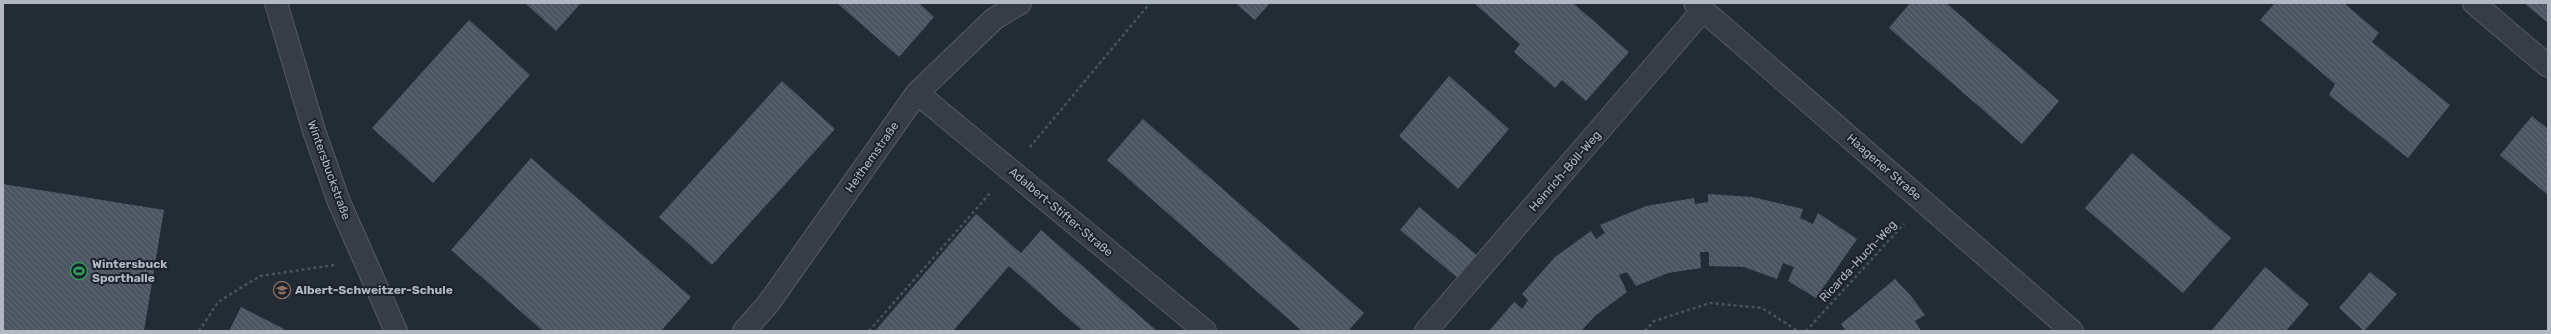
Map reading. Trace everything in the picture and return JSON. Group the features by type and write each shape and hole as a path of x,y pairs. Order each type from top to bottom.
{"street":[{"name":"Wintersbuckstraße","path":"276,3 314,131 339,202 363,260 396,331"},
{"name":"Heithemstraße","path":"744,331 768,304 917,93 991,11 1020,3"},
{"path":"2474,3 2548,66"},
{"name":"Haagener Straße","path":"1699,7 2072,331"},
{"name":"Heinrich-Böll-Weg","path":"1426,331 1699,7"},
{"name":"Adalbert-Stifter-Straße","path":"917,93 1205,331"}],"path":[{"name":"Ricarda-Huch-Weg","path":"1806,331 1924,202"},
{"path":"199,331 218,302 260,276 363,260"},
{"path":"1645,331 1654,321 1710,303 1762,308 1798,331"}],"building":[{"path":"525,3 581,3 556,31"},
{"path":"837,3 919,3 934,17 899,57"},
{"path":"1235,3 1270,3 1255,20"},
{"path":"1474,3 1573,3 1629,52 1586,101 1562,80 1555,88 1514,52 1520,44"},
{"path":"1910,3 1946,3 2059,101 2022,144 1889,28"},
{"path":"2275,3 2344,3 2379,33 2372,42 2450,105 2408,158 2329,95 2335,84 2260,20"},
{"path":"2524,3 2548,3 2548,23"},
{"path":"469,20 530,75 433,183 372,128"},
{"path":"1449,76 1509,129 1458,189 1399,136"},
{"path":"782,81 835,129 712,265 659,217"},
{"path":"2532,116 2548,129 2548,195 2500,155"},
{"path":"1143,119 1364,313 1348,331 1302,331 1107,160"},
{"path":"2132,153 2231,238 2183,293 2085,208"},
{"path":"531,158 691,297 661,331 543,331 451,250"},
{"name":"Wintersbuck Sporthalle","path":"3,184 164,210 144,331 3,331"},
{"path":"1708,194 1752,197 1803,209 1800,218 1813,224 1818,213 1857,239 1816,298 1788,281 1794,267 1783,263 1777,279 1744,267 1709,266 1709,252 1700,252 1701,268 1668,273 1636,286 1627,272 1619,275 1627,292 1596,315 1581,331 1489,331 1514,302 1522,309 1528,300 1522,294 1555,257 1591,231 1596,239 1605,233 1600,225 1646,206 1694,198 1695,204 1708,202"},
{"path":"1419,207 1478,256 1459,279 1400,230"},
{"path":"976,214 1021,253 1041,230 1157,331 1083,331 1009,266 953,331 875,331"},
{"path":"2265,267 2309,304 2286,331 2211,331"},
{"path":"2370,272 2397,294 2364,331 2339,308"},
{"path":"1895,279 1911,296 1925,315 1915,321 1921,331 1846,331 1841,324"},
{"path":"241,307 284,329 282,331 229,331"}],"place":[{"name":"Wintersbuck Sporthalle","path":"79,271"},
{"name":"Albert-Schweitzer-Schule","path":"282,290"}]}
